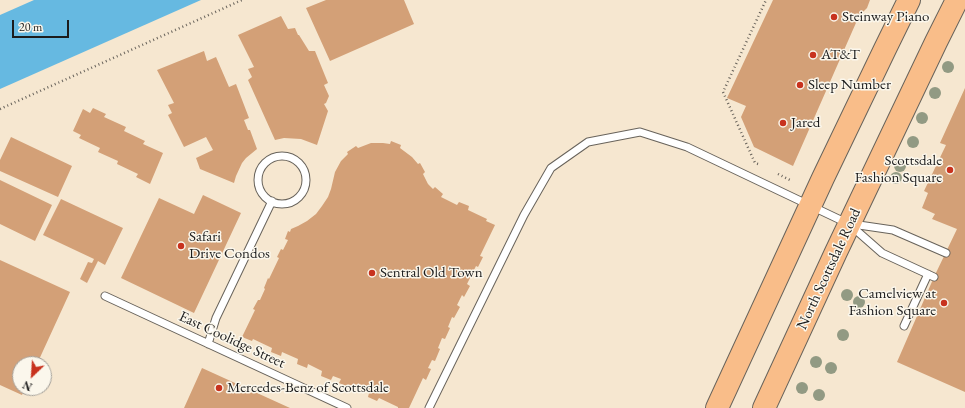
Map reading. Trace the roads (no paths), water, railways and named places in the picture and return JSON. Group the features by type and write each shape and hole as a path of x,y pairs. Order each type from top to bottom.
{"main road":[{"path":"717,408 885,49 910,0"},
{"name":"North Scottsdale Road","path":"764,408 957,0"}],"lane":[{"path":"429,408 524,214 551,168 588,142 640,132 687,147 850,224 893,230 946,253"},
{"path":"280,156 288,156 295,159 305,170 307,178 303,192 299,198 293,202 278,204 272,201 260,190 258,182 261,168 266,162 280,156"},
{"path":"208,344 216,318 272,201"},
{"path":"850,224 882,253 931,276 904,326"},
{"name":"East Coolidge Street","path":"105,296 347,408"}],"water":[{"path":"34,0 201,0 0,89 0,15"}],"place":[{"name":"Steinway Piano","path":"834,17"},
{"name":"AT&T","path":"813,55"},
{"name":"Sleep Number","path":"800,85"},
{"name":"Jared","path":"783,123"},
{"name":"Scottsdale Fashion Square","path":"950,170"},
{"name":"Safari Drive Condos","path":"181,246"},
{"name":"Sentral Old Town","path":"372,273"},
{"name":"Camelview at Fashion Square","path":"944,303"},
{"name":"Mercedes-Benz of Scottsdale","path":"219,388"}]}
